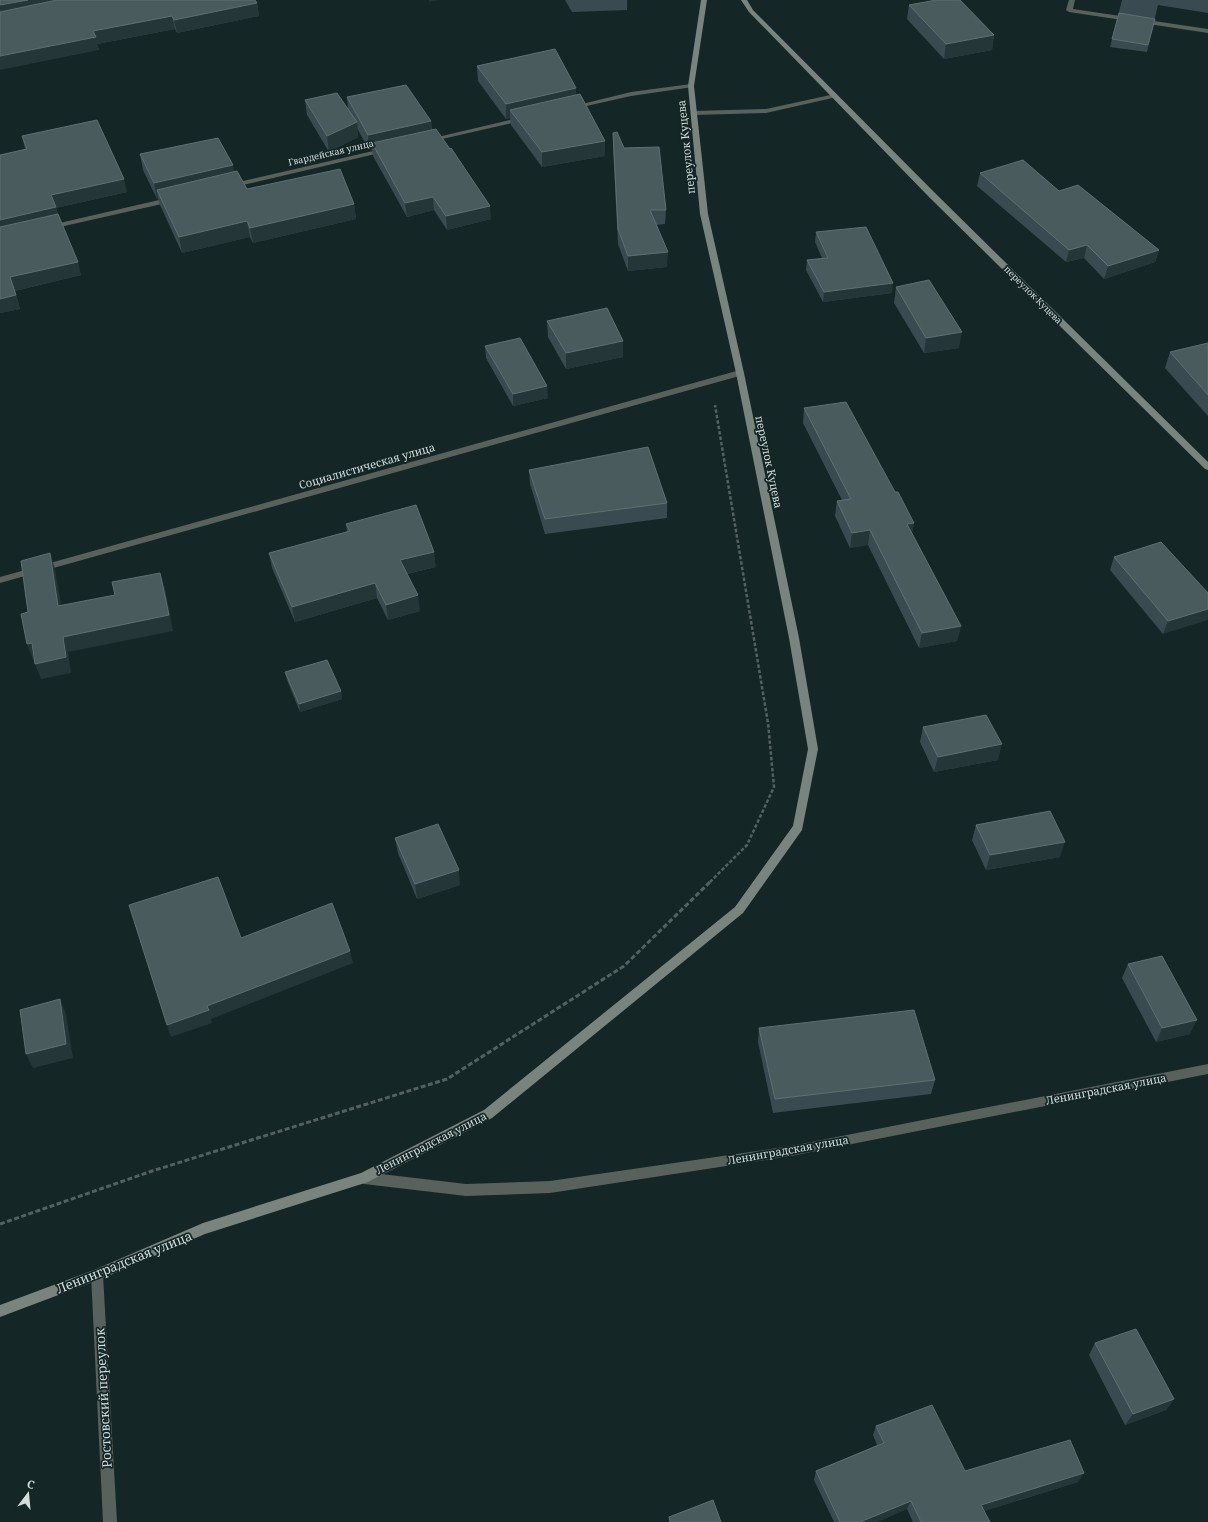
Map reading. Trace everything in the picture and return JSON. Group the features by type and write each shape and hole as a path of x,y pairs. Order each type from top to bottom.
{"street":[{"name":"переулок Куцева","path":"704,0 691,86 704,214 740,373 794,638 813,749 798,827 739,910"},
{"name":"переулок Куцева","path":"744,0 752,11 938,201 1208,467"},
{"path":"1072,0 1069,10 1208,31"},
{"path":"568,109 631,94 691,86"},
{"path":"694,114 766,111 835,96"},
{"path":"420,142 529,117"},
{"name":"Гвардейская улица","path":"226,187 397,148"},
{"path":"47,228 179,197"},
{"name":"Социалистическая улица","path":"0,580 740,373"},
{"name":"Ленинградская улица","path":"0,1311 97,1275 203,1229 364,1178 488,1114 739,910"},
{"name":"Ленинградская улица","path":"364,1178 466,1190 550,1187 791,1151 1208,1069"},
{"name":"Ростовский переулок","path":"97,1275 110,1522"}],"path":[{"path":"0,1224 152,1172 447,1079 624,966 747,845 774,787 767,716 711,381"}],"building":[{"path":"0,0 28,0 0,5"},
{"path":"57,0 255,0 257,3 174,20 172,16 93,31 96,37 0,56 0,12"},
{"path":"936,0 960,0 994,35 946,44 909,5"},
{"path":"1119,13 1155,19 1148,45 1112,39"},
{"path":"555,49 576,88 506,104 477,66"},
{"path":"406,85 431,121 368,135 347,97"},
{"path":"337,93 357,122 327,136 305,100"},
{"path":"580,94 605,141 542,152 510,110"},
{"path":"97,120 124,179 51,195 56,207 0,220 0,155 27,149 22,136"},
{"path":"436,129 450,149 451,148 490,206 446,216 433,197 405,203 372,143"},
{"path":"617,132 624,148 659,147 666,210 650,210 668,252 628,256 618,229 613,133"},
{"path":"218,138 233,165 154,183 140,154"},
{"path":"1023,160 1059,191 1078,185 1159,250 1108,266 1087,245 1069,250 980,173"},
{"path":"340,169 354,204 250,228 247,221 179,237 157,190 237,171 247,189"},
{"path":"58,214 78,262 10,277 16,295 0,299 0,227"},
{"path":"866,227 893,283 824,292 807,260 828,258 816,232"},
{"path":"929,280 962,332 926,338 896,287"},
{"path":"607,308 623,341 566,353 547,321"},
{"path":"520,338 547,386 513,394 485,346"},
{"path":"1208,343 1208,395 1170,352"},
{"path":"846,402 895,492 898,492 914,523 907,524 961,626 922,633 870,530 852,533 837,501 851,499 804,408"},
{"path":"648,447 667,503 545,519 529,470"},
{"path":"416,505 434,552 400,560 418,595 386,605 375,583 292,607 269,553 350,531 346,524"},
{"path":"1161,542 1208,593 1208,609 1168,621 1114,557"},
{"path":"50,553 58,606 115,595 112,582 160,573 169,615 63,637 66,657 35,664 32,643 27,644 21,614 28,612 21,561"},
{"path":"327,660 341,691 299,704 285,672"},
{"path":"986,715 1002,744 938,757 923,727"},
{"path":"1050,811 1065,842 990,855 976,825"},
{"path":"438,824 459,870 415,884 395,838"},
{"path":"218,877 241,938 332,903 350,951 207,1006 209,1010 167,1025 129,905"},
{"path":"1162,956 1197,1020 1162,1028 1128,964"},
{"path":"60,999 66,1044 26,1054 20,1010"},
{"path":"914,1010 935,1080 775,1099 759,1028"},
{"path":"1136,1329 1174,1399 1133,1414 1095,1343"},
{"path":"932,1405 965,1471 1070,1440 1084,1473 981,1505 990,1522 921,1522 911,1501 860,1522 840,1522 816,1471 884,1443 876,1426"},
{"path":"713,1500 721,1522 670,1522 669,1517"}]}
